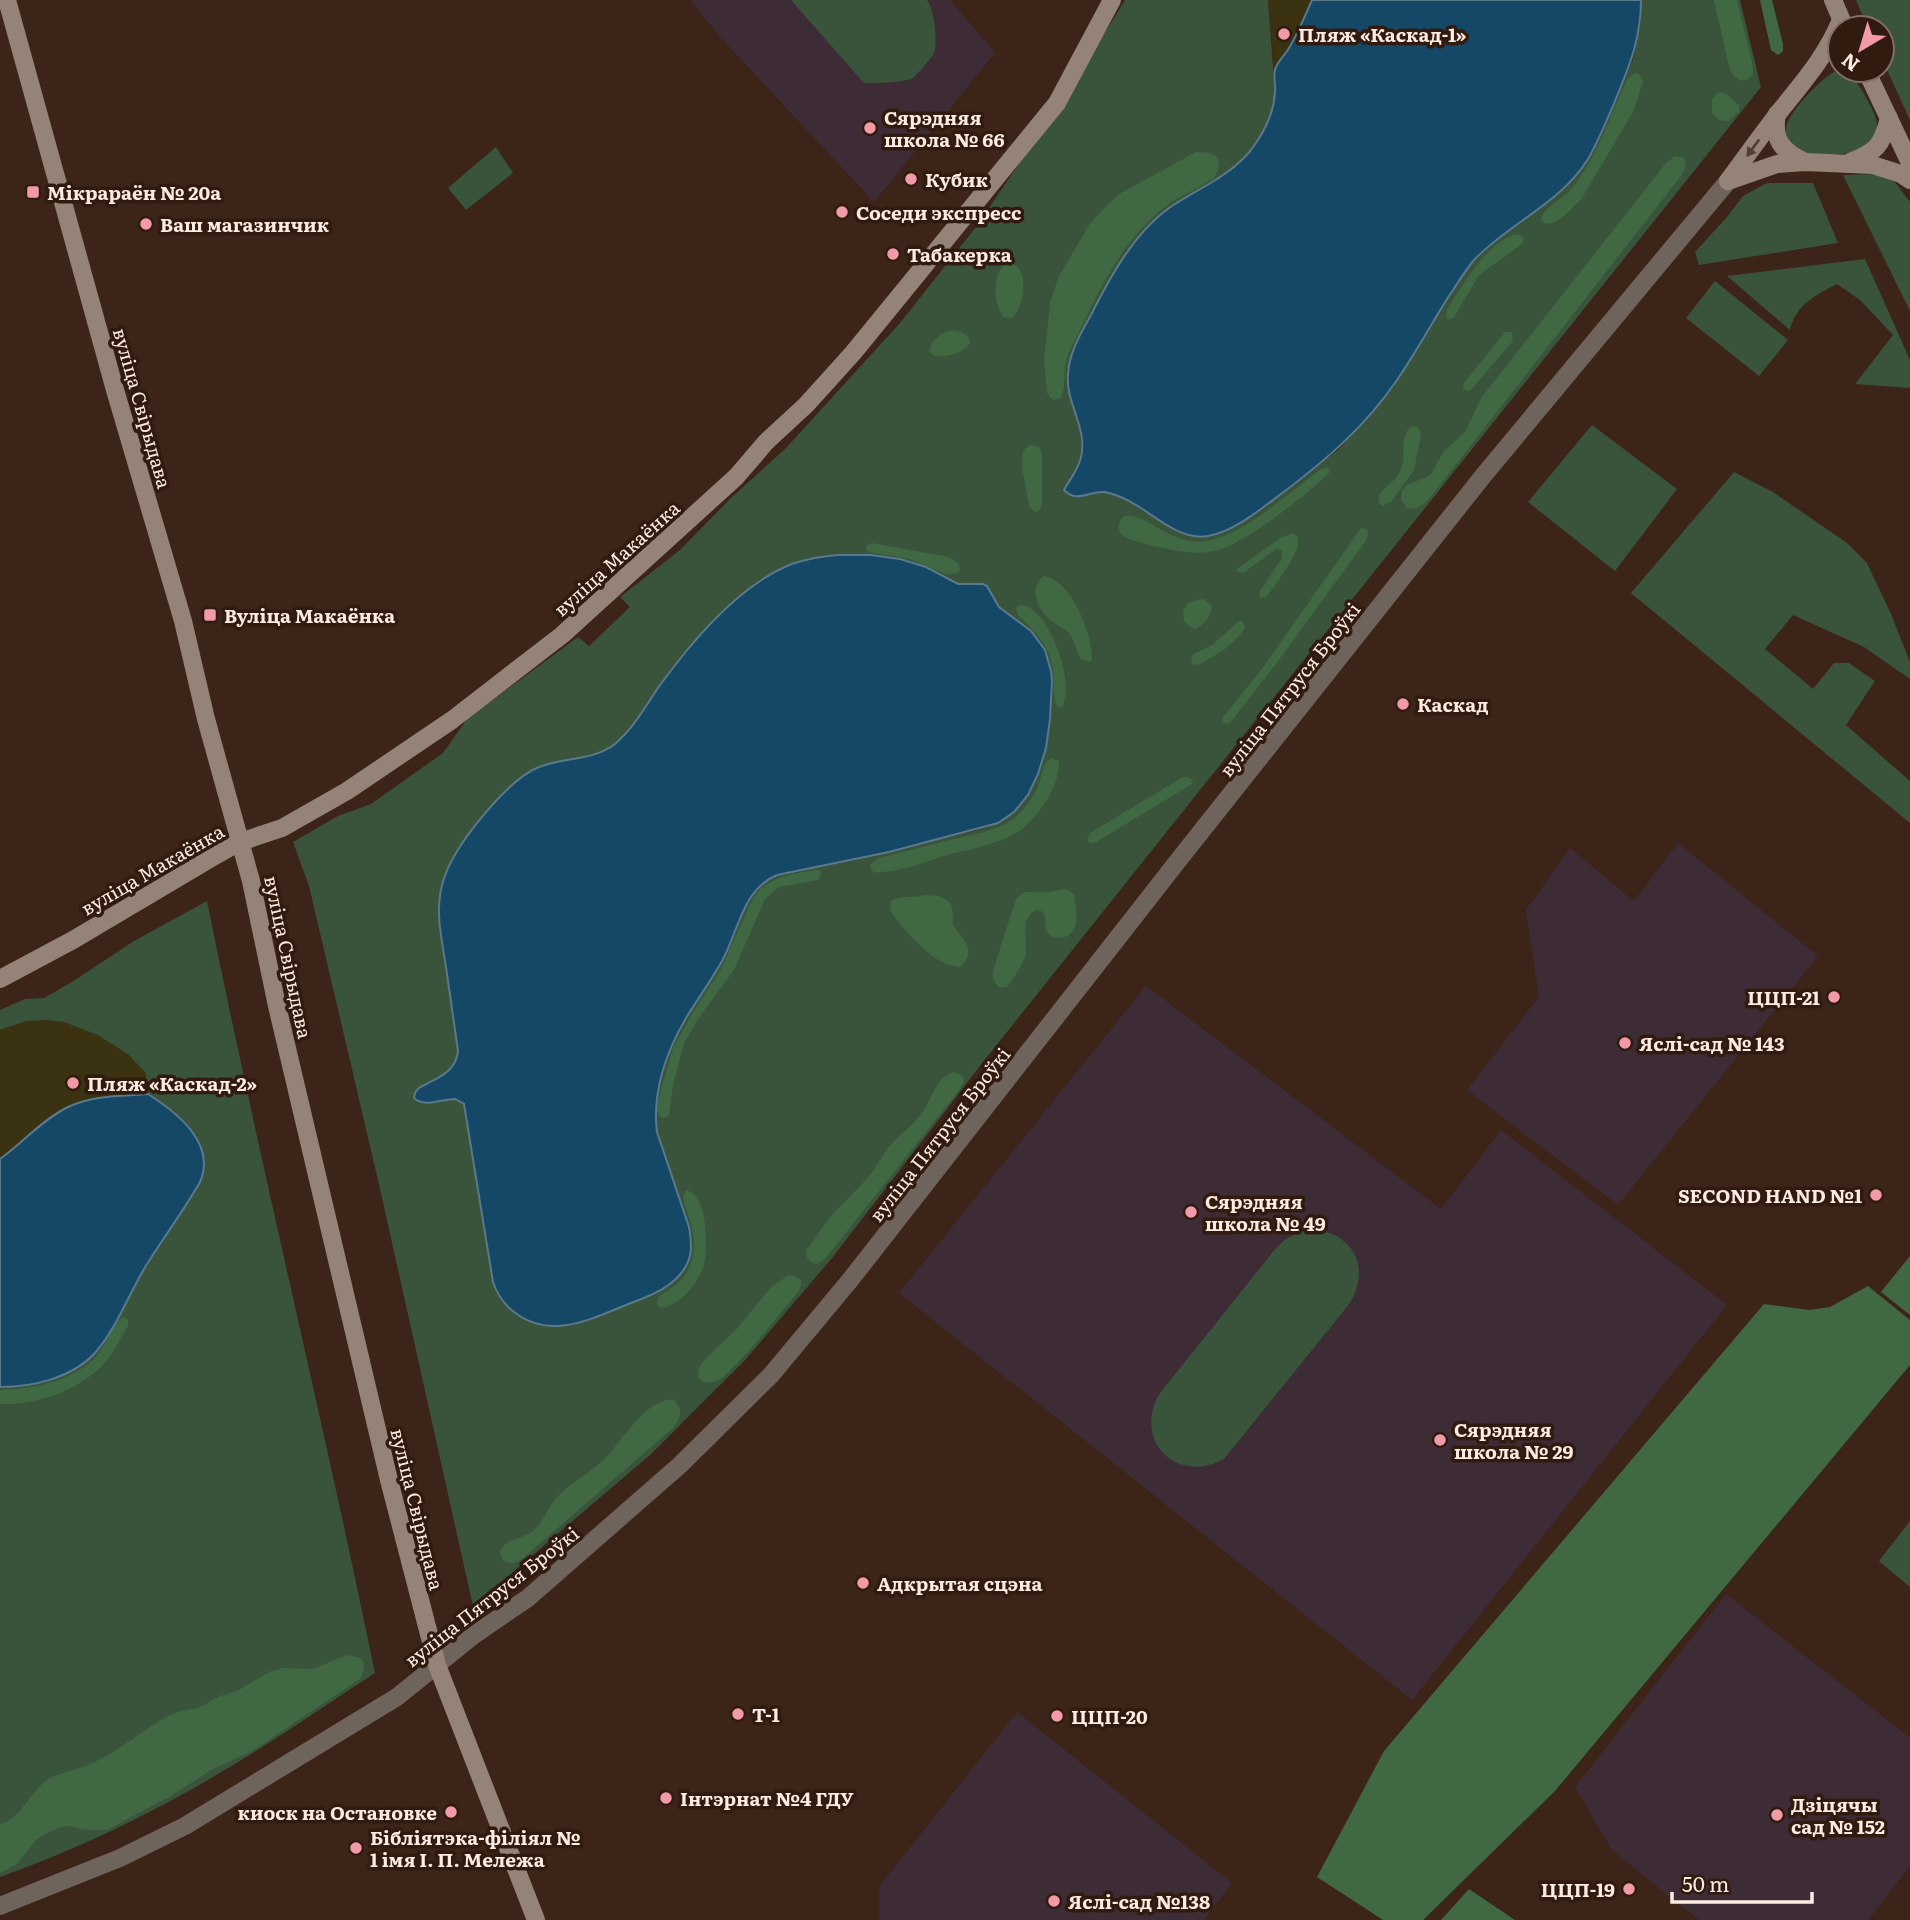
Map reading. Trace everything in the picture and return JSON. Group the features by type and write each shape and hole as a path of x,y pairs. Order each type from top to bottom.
{"street":[{"name":"вуліца Свірыдава","path":"8,0 111,377 183,621 206,719 251,881 386,1466 437,1665 536,1920"},
{"name":"вуліца Макаёнка","path":"0,979 73,940 213,856 240,842 282,828 348,791 452,720 562,635 736,477 766,442 806,405 853,353 1057,103 1112,0"},
{"path":"1728,181 1826,51"},
{"path":"1816,67 1826,62"},
{"path":"1872,84 1910,163"},
{"path":"1777,114 1774,128 1779,141 1790,155 1805,162"},
{"path":"1845,164 1868,155 1878,147 1886,132 1889,118"},
{"path":"1728,181 1777,164 1805,162 1873,165 1901,174 1910,180"},
{"name":"вуліца Пятруся Броўкі","path":"0,1906 120,1858 185,1826 397,1697 474,1635 538,1589 680,1465 771,1375 892,1228 1483,476 1728,181"}],"shaded area":[{"name":"Сярэдняя школа № 66","path":"690,0 950,0 995,53 874,202 721,38"},
{"name":"Яслі-сад № 143","path":"1678,843 1818,956 1618,1205 1467,1090 1539,997 1526,910 1570,848 1634,901"},
{"path":"1146,986 1441,1209 1501,1130 1727,1305 1412,1700 899,1293"},
{"path":"1726,1594 1910,1738 1910,1866 1868,1920 1699,1920 1612,1850 1575,1787"},
{"path":"1017,1712 1232,1883 1204,1920 879,1920 879,1887"}],"green space":[{"path":"791,0 927,0 935,26 934,53 913,78 896,82 864,83"},
{"path":"1125,0 1268,0 1275,92 1272,108 1261,135 1231,169 1167,210 1132,246 1103,292 1076,345 1067,371 1067,384 1080,430 1081,449 1077,467 1065,487 1066,493 1076,497 1104,492 1122,497 1156,519 1190,535 1230,528 1249,517 1339,449 1376,408 1473,262 1580,172 1599,138 1633,59 1641,22 1641,0 1740,0 1761,87 983,1062 832,1258 746,1359 650,1455 473,1606 309,886 293,842 338,816 371,804 443,753 467,719 578,637 589,646 630,607 620,597 680,550 731,498 786,448 900,323 976,227 1076,80","holes":["870,555 913,562 958,584 983,584 1001,610 1027,628 1041,643 1050,670 1051,700 1046,744 1033,786 1016,809 991,825 873,856 777,875 761,884 747,904 723,958 679,1032 659,1090 655,1112 660,1148 683,1209 691,1240 666,1288 574,1325 533,1323 524,1319 495,1291 465,1107 452,1099 424,1103 454,1064 458,1051 438,910 442,883 453,857 508,789 523,775 539,768 596,754 624,736 685,652 714,621 746,593 751,593 823,556"]},
{"path":"1714,0 1737,0 1753,66 1753,74 1747,80 1736,78 1729,67"},
{"path":"1760,0 1772,0 1783,44 1783,51 1778,55 1771,50"},
{"path":"1856,0 1910,0 1910,120 1893,84 1896,84 1896,14 1862,14"},
{"path":"1635,73 1640,74 1643,82 1633,112 1582,198 1565,215 1553,223 1545,224 1541,219 1543,214 1567,193 1580,177 1596,150 1628,78"},
{"path":"1826,78 1826,84 1857,84 1862,90 1873,110 1877,126 1875,135 1862,148 1843,154 1815,155 1803,152 1789,141 1786,130 1790,118"},
{"path":"1718,92 1727,94 1739,106 1739,112 1728,121 1719,120 1712,113 1712,99"},
{"path":"496,147 513,173 466,210 448,188"},
{"path":"1196,152 1210,153 1218,158 1219,166 1213,179 1170,203 1141,229 1128,245 1106,278 1070,349 1061,398 1053,400 1047,393 1044,360 1050,303 1059,276 1089,225 1109,203 1121,193"},
{"path":"1675,156 1684,158 1684,172 1433,494 1419,507 1407,508 1401,500 1402,490 1431,474 1443,452 1465,432 1481,398 1666,163"},
{"path":"1877,174 1895,182 1910,202 1910,311 1843,175"},
{"path":"1767,183 1813,183 1838,243 1699,265 1695,252 1743,196"},
{"path":"1518,234 1524,238 1522,244 1479,275 1454,317 1450,320 1446,318 1447,309 1477,265 1497,245"},
{"path":"1865,259 1910,360 1910,388 1855,384 1893,335 1860,300 1837,284 1802,307 1790,330 1727,276"},
{"path":"1007,262 1020,270 1023,278 1020,305 1012,318 1003,317 996,296 999,273"},
{"path":"1715,281 1788,340 1759,376 1686,318"},
{"path":"955,330 965,334 969,344 951,355 934,356 929,350 935,339"},
{"path":"1505,332 1511,332 1512,342 1471,390 1466,391 1463,388 1464,383"},
{"path":"1592,425 1677,489 1615,571 1528,502"},
{"path":"1411,426 1418,427 1421,435 1414,470 1392,501 1383,506 1379,503 1379,495 1399,473 1403,463 1405,436"},
{"path":"1030,445 1039,447 1042,454 1042,505 1036,512 1029,505 1022,467 1023,451"},
{"path":"1327,467 1330,472 1292,505 1244,538 1219,550 1191,552 1163,548 1127,538 1120,533 1121,519 1131,516 1185,540 1201,542 1219,538 1249,523"},
{"path":"1734,472 1773,492 1847,543 1867,563 1910,662 1910,679 1864,647 1793,615 1765,649 1813,689 1834,663 1849,663 1875,681 1846,725 1910,781 1910,823 1631,593"},
{"path":"1361,528 1368,532 1367,539 1230,723 1223,724 1223,717 1261,670"},
{"path":"1293,533 1298,542 1293,558 1267,596 1261,598 1260,591 1282,558 1282,550 1276,549 1243,573 1237,569 1280,538"},
{"path":"871,543 949,557 958,563 960,569 958,573 948,575 910,559 867,552 866,546"},
{"path":"1043,576 1063,586 1078,609 1089,637 1092,660 1089,662 1081,659 1069,633 1049,619 1040,608 1036,588"},
{"path":"1201,599 1211,604 1211,612 1204,623 1194,629 1184,622 1183,611 1188,603"},
{"path":"1020,605 1030,608 1040,618 1050,631 1057,648 1066,682 1066,697 1062,707 1058,707 1055,702 1053,669 1048,652 1040,638 1017,614 1016,607"},
{"path":"1242,621 1245,627 1224,650 1200,664 1191,662 1193,654 1212,645"},
{"path":"1051,758 1059,761 1052,790 1042,808 1013,835 906,868 877,873 871,870 870,865 876,859 1005,824 1023,810"},
{"path":"1183,777 1191,779 1192,784 1096,842 1090,843 1087,840 1090,833"},
{"path":"819,870 821,874 818,880 779,887 765,899 734,970 684,1043 673,1085 669,1115 660,1117 657,1111 658,1100 673,1048 720,971 752,900 771,882"},
{"path":"1064,889 1074,895 1076,918 1073,931 1061,938 1052,937 1046,931 1042,911 1036,910 1030,914 1025,925 1024,960 1008,986 998,987 994,982 993,971 1016,898 1025,892"},
{"path":"939,896 950,902 953,925 969,950 966,961 960,967 940,961 920,946 890,910 891,901 895,899"},
{"path":"207,901 375,1673 263,1747 171,1801 74,1848 0,1877 0,1387 33,1383 59,1376 79,1365 94,1351 200,1182 192,1131 173,1111 148,1094 145,1072 27,1021 0,1030 0,1010 25,999 44,998 134,941"},
{"path":"954,1072 963,1076 960,1089 825,1259 817,1264 810,1261 806,1250 828,1219 868,1177 887,1149 922,1113 942,1079"},
{"path":"686,1190 699,1201 703,1212 705,1260 692,1288 674,1303 661,1308 657,1304 658,1297 675,1286 684,1276 694,1250 684,1200"},
{"path":"1308,1230 1323,1231 1336,1236 1353,1252 1358,1263 1359,1276 1350,1303 1224,1459 1206,1466 1175,1462 1155,1441 1151,1427 1153,1410 1160,1393 1277,1247 1291,1236"},
{"path":"1910,1256 1910,1315 1881,1292"},
{"path":"789,1275 801,1280 798,1292 750,1350 719,1380 708,1383 699,1379 698,1369 706,1358 735,1331 772,1286"},
{"path":"1868,1286 1910,1320 1910,1365 1555,1791 1423,1920 1383,1920 1317,1877 1384,1751 1764,1304 1809,1310 1830,1307"},
{"path":"123,1317 128,1319 128,1326 109,1358 91,1376 67,1390 41,1400 0,1404 0,1390 54,1382 90,1363"},
{"path":"672,1399 679,1406 680,1414 672,1429 520,1560 510,1563 502,1560 500,1552 503,1547 535,1530 559,1495 601,1462 641,1416 650,1408"},
{"path":"1910,1521 1910,1587 1879,1561"},
{"path":"346,1655 361,1658 364,1663 360,1679 252,1751 211,1770 171,1796 107,1830 86,1830 69,1826 47,1833 36,1840 17,1864 0,1873 0,1825 20,1811 47,1780 93,1763 168,1716 198,1708 220,1696 237,1691 271,1671 283,1668 313,1669"},
{"path":"1469,1889 1515,1920 1441,1920"}],"sand":[{"name":"Пляж «Каскад-1»","path":"1268,0 1312,0 1290,47 1274,70"},
{"name":"Пляж «Каскад-2»","path":"27,1021 64,1022 98,1035 129,1055 145,1072 148,1094 106,1097 66,1108 0,1159 0,1030"}],"water":[{"path":"1312,0 1641,0 1639,29 1633,54 1613,106 1588,159 1564,188 1474,260 1385,397 1358,428 1329,455 1246,519 1227,530 1208,536 1184,534 1111,493 1073,496 1064,490 1081,457 1082,436 1070,395 1068,374 1073,351 1080,336 1115,271 1145,230 1169,208 1233,168 1256,143 1273,108 1276,67 1292,42"},
{"path":"838,555 900,559 926,567 958,584 983,584 987,586 999,607 1031,631 1045,650 1052,681 1046,748 1038,774 1028,795 1014,812 998,823 889,852 777,875 756,890 743,911 719,967 679,1031 662,1073 659,1088 657,1132 689,1227 691,1250 687,1264 676,1279 661,1290 584,1321 556,1326 541,1325 528,1320 504,1302 493,1282 464,1104 455,1099 428,1103 414,1098 419,1088 449,1070 458,1051 439,920 440,896 446,873 461,845 485,813 513,784 539,767 597,753 622,738 687,650 736,599 773,573 792,564"},
{"path":"148,1094 191,1130 203,1154 204,1168 200,1182 147,1264 116,1322 95,1353 86,1362 64,1375 38,1383 0,1387 0,1159 48,1119 66,1108 106,1097"}],"place":[{"name":"Пляж «Каскад-1»","path":"1284,34"},
{"name":"Сярэдняя школа № 66","path":"870,128"},
{"name":"Кубик","path":"911,179"},
{"name":"Мікрараён № 20а","path":"33,192"},
{"name":"Соседи экспресс","path":"842,212"},
{"name":"Ваш магазинчик","path":"146,224"},
{"name":"Табакерка","path":"893,254"},
{"name":"Вуліца Макаёнка","path":"210,615"},
{"name":"Каскад","path":"1403,704"},
{"name":"ЦЦП-21","path":"1834,997"},
{"name":"Яслі-сад № 143","path":"1625,1043"},
{"name":"Пляж «Каскад-2»","path":"73,1083"},
{"name":"SECOND HAND №1","path":"1876,1195"},
{"name":"Сярэдняя школа № 49","path":"1191,1212"},
{"name":"Сярэдняя школа № 29","path":"1440,1440"},
{"name":"Адкрытая сцэна","path":"863,1583"},
{"name":"Т-1","path":"738,1714"},
{"name":"ЦЦП-20","path":"1057,1716"},
{"name":"Інтэрнат №4 ГДУ","path":"666,1798"},
{"name":"киоск на Остановке","path":"451,1812"},
{"name":"Дзіцячы сад № 152","path":"1777,1815"},
{"name":"Бібліятэка-філіял № 1 імя І. П. Мележа","path":"356,1848"},
{"name":"ЦЦП-19","path":"1629,1889"},
{"name":"Яслі-сад №138","path":"1054,1901"}]}
